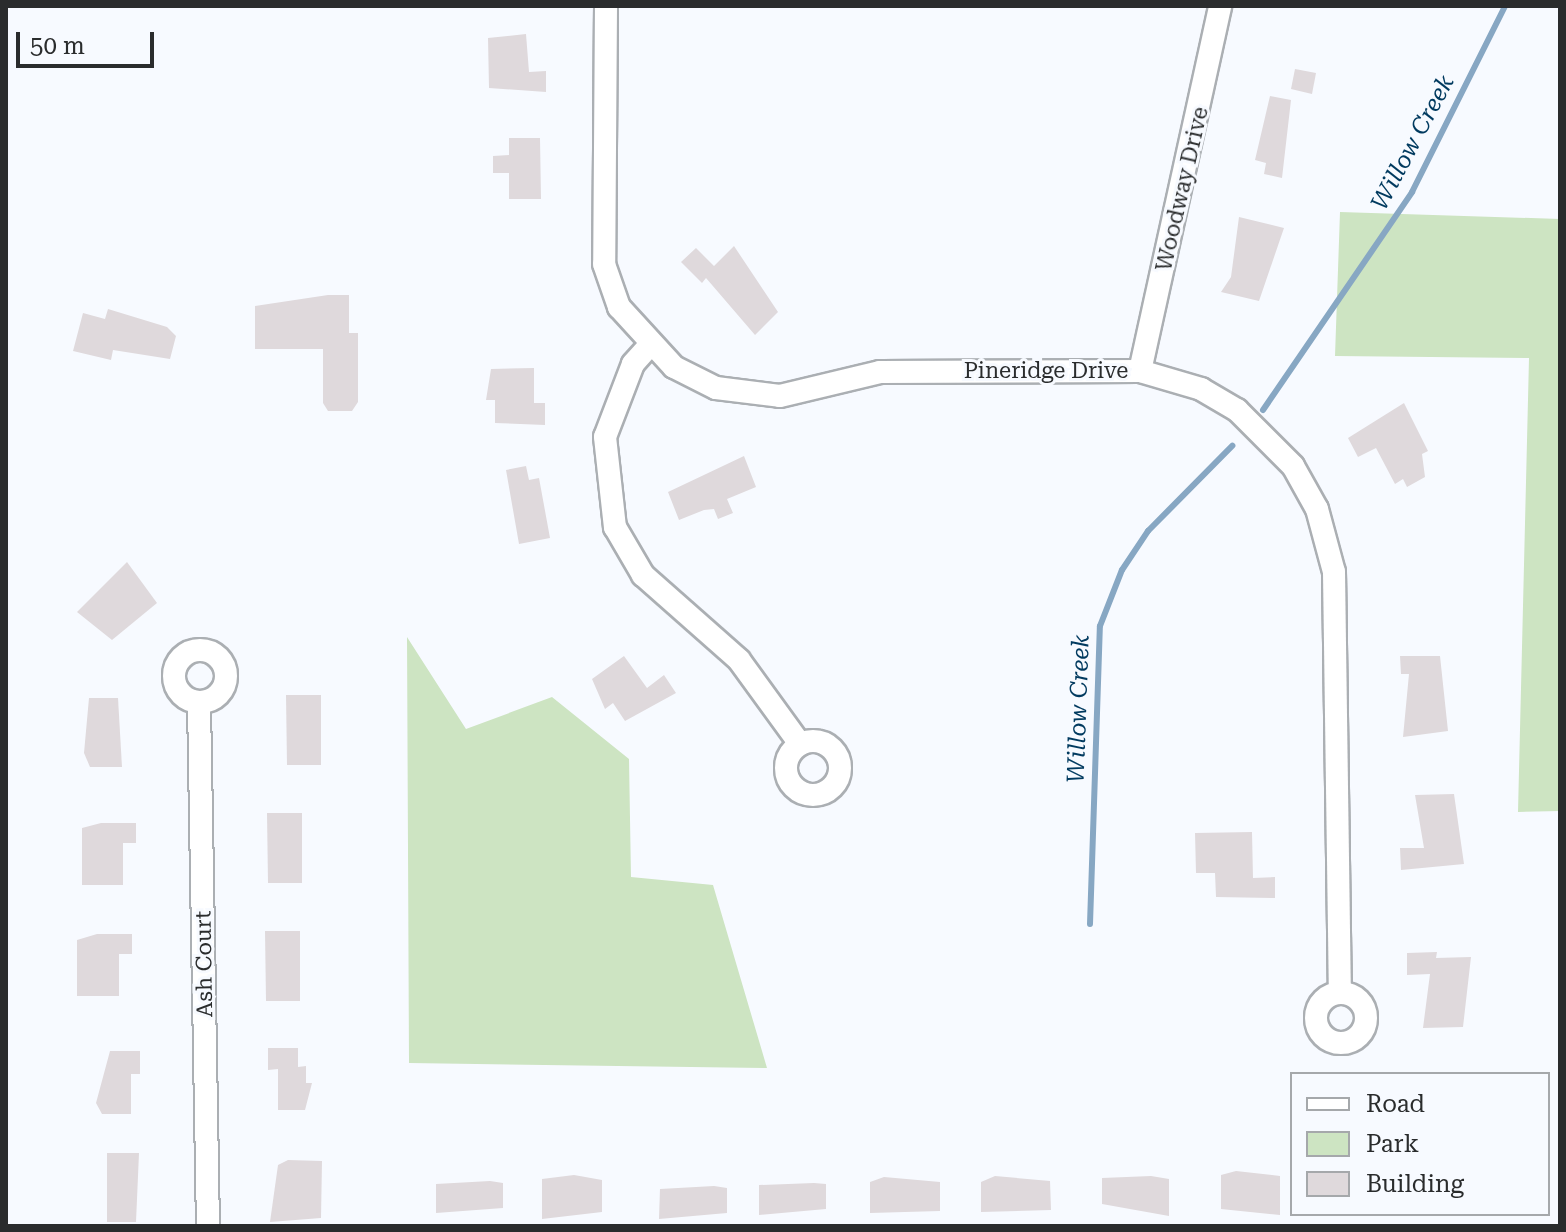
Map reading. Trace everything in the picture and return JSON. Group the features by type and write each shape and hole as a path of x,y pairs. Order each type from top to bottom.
{"street":[{"name":"Pineridge Drive","path":"606,6 604,264 619,307 649,346 700,382 752,395 799,394 880,372 1140,371 1201,389 1260,427 1317,509 1334,572 1340,993"},
{"name":"Woodway Drive","path":"1140,371 1220,6"},
{"path":"649,346 633,364 605,437 615,527 643,575 739,660 800,744"},
{"name":"Ash Court","path":"199,702 208,1226"}],"green space":[{"path":"1340,212 1560,219 1560,811 1518,812 1529,358 1335,356"},
{"path":"407,637 466,729 552,697 629,759 631,877 713,885 767,1068 409,1063"}],"building":[{"path":"526,34 529,72 546,71 546,92 489,88 488,38"},
{"path":"1295,69 1316,73 1312,94 1291,89"},
{"path":"1270,96 1291,100 1282,178 1264,174 1266,163 1255,160"},
{"path":"509,138 540,138 541,199 509,199 509,173 493,173 493,156 509,155"},
{"path":"1239,217 1284,228 1259,301 1221,292 1231,277"},
{"path":"734,246 778,312 755,335 706,278 702,283 681,262 696,248 714,266"},
{"path":"328,295 349,295 349,333 358,333 358,402 352,411 328,411 323,403 323,349 255,349 255,306"},
{"path":"108,309 167,327 176,336 170,359 113,350 111,360 73,351 83,313 105,319"},
{"path":"534,368 534,403 545,403 545,425 495,423 495,400 486,400 491,369"},
{"path":"1404,403 1428,451 1422,454 1425,477 1407,487 1403,479 1395,484 1376,448 1358,457 1348,438"},
{"path":"744,456 756,487 727,499 733,513 718,519 714,509 704,510 679,520 668,492"},
{"path":"526,466 529,480 539,478 550,538 519,544 506,470"},
{"path":"127,562 157,603 112,640 77,612"},
{"path":"624,656 647,688 664,675 676,693 625,721 613,703 605,709 592,679"},
{"path":"1400,656 1440,656 1448,731 1403,737 1409,674 1401,674"},
{"path":"286,695 321,695 321,765 287,765"},
{"path":"89,698 118,698 122,767 90,767 84,753"},
{"path":"1454,794 1464,864 1401,870 1400,848 1424,848 1415,795"},
{"path":"267,813 302,813 302,883 268,883"},
{"path":"101,823 136,823 136,843 123,843 123,885 82,885 82,828"},
{"path":"1252,832 1253,878 1275,877 1275,898 1216,897 1215,873 1196,873 1195,833"},
{"path":"265,931 300,931 300,1001 266,1001"},
{"path":"97,934 132,934 132,954 119,954 119,996 77,996 77,940"},
{"path":"1437,952 1436,958 1471,957 1463,1027 1423,1028 1430,974 1407,975 1407,953"},
{"path":"268,1048 298,1048 298,1067 306,1066 306,1083 312,1083 305,1110 278,1110 278,1069 268,1070"},
{"path":"110,1051 140,1051 140,1074 131,1074 131,1114 102,1114 96,1103"},
{"path":"107,1153 139,1153 136,1222 107,1222"},
{"path":"288,1160 322,1161 321,1218 270,1222 278,1165"},
{"path":"1236,1171 1280,1176 1280,1215 1221,1209 1221,1175"},
{"path":"574,1175 602,1180 602,1212 542,1219 542,1179"},
{"path":"995,1176 1050,1181 1051,1210 981,1212 981,1182"},
{"path":"1151,1176 1169,1179 1169,1216 1102,1204 1102,1178"},
{"path":"884,1177 940,1182 940,1211 870,1213 870,1182"},
{"path":"503,1183 503,1208 436,1213 436,1184"},
{"path":"826,1184 826,1209 759,1215 759,1185"},
{"path":"727,1188 727,1213 659,1219 660,1189"}],"waterway":[{"name":"Willow Creek","path":"1263,410 1412,192 1505,6"},
{"name":"Willow Creek","path":"1090,924 1100,626 1122,570 1148,531 1232,446"}]}
